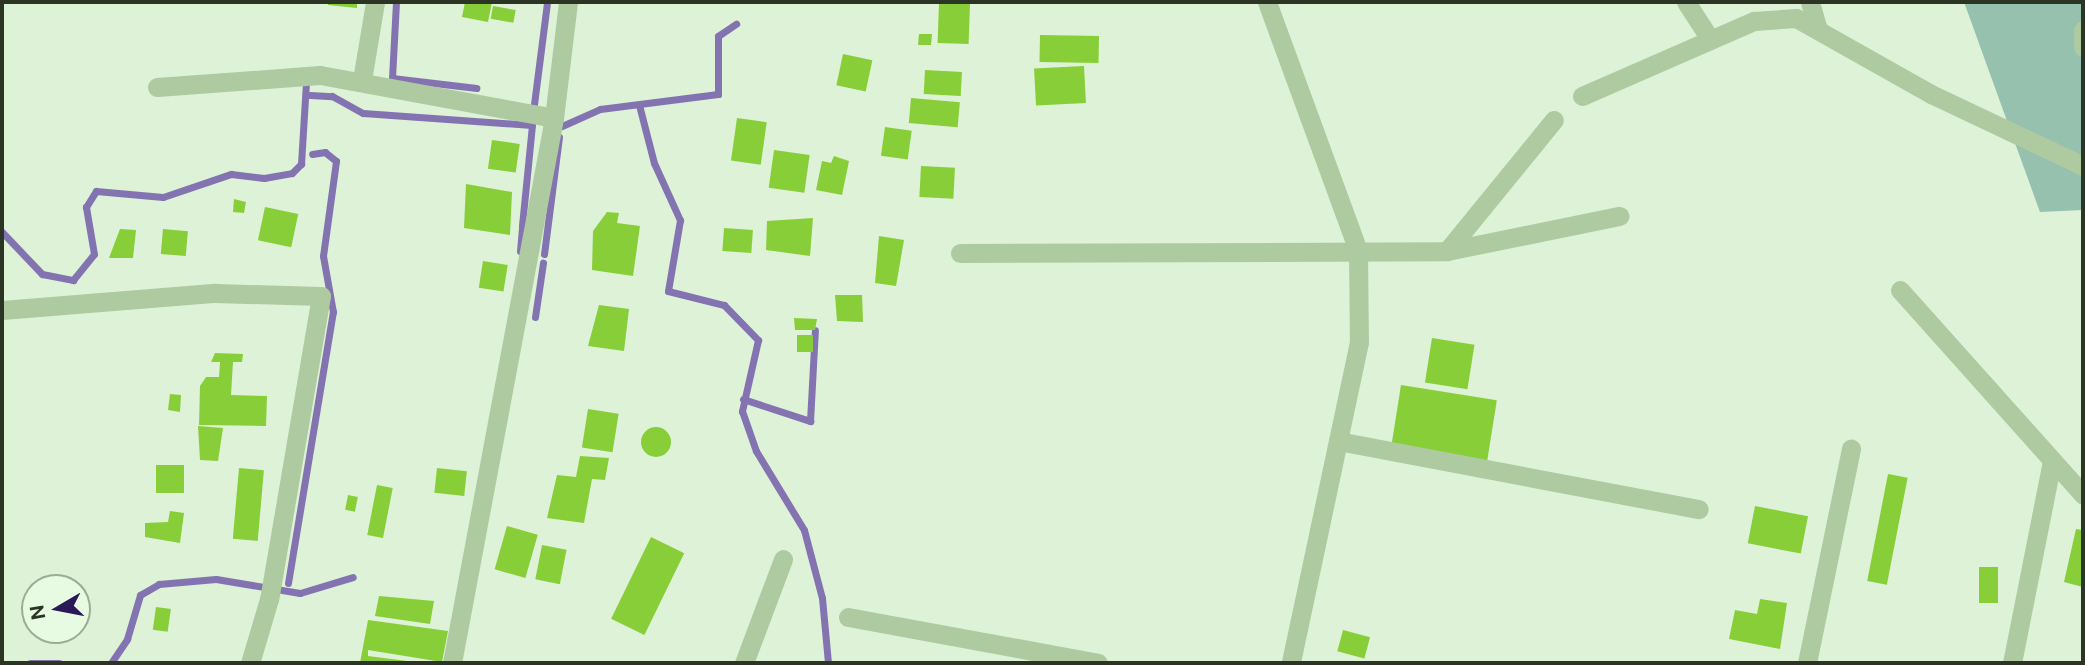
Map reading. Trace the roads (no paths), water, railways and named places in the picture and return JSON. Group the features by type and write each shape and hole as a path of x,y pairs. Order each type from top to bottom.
{"street":[{"path":"362,80 375,2"},
{"path":"452,663 554,118 568,2"},
{"path":"1267,2 1358,251 1359,342 1291,663"},
{"path":"1686,2 1710,39"},
{"path":"1810,2 1817,26"},
{"path":"1582,96 1754,21 1796,18 1817,26 1931,94 2083,166"},
{"path":"2083,30 2083,47"},
{"path":"157,87 320,75 362,80 447,103 554,118"},
{"path":"1447,251 1554,120"},
{"path":"960,253 1447,251 1619,216"},
{"path":"1900,290 2083,495"},
{"path":"2,310 215,293 321,296 269,599 250,663"},
{"path":"1338,442 1699,509"},
{"path":"1807,663 1851,448"},
{"path":"2012,663 2052,461"},
{"path":"744,663 783,559"},
{"path":"848,617 1098,663"}],"waterway":[{"path":"396,2 392,78 476,88"},
{"path":"533,112 547,2"},
{"path":"562,126 600,109 718,94 718,36 736,24"},
{"path":"2,232 42,274 73,280 94,254 86,207 96,191 163,197 231,174 264,178 292,173 301,164 306,83"},
{"path":"310,95 332,96 363,113 532,125 522,226"},
{"path":"639,105 654,163 680,220 668,291 724,305 758,340 742,411 756,451 804,530 822,598 828,663"},
{"path":"544,254 559,137"},
{"path":"288,583 333,312 323,256 336,161 325,152 312,154"},
{"path":"520,251 522,227"},
{"path":"535,317 543,263"},
{"path":"743,399 810,421 815,330"},
{"path":"111,663 127,639 140,595 159,584 216,579 300,593 353,577"},
{"path":"30,663 59,663"}]}
